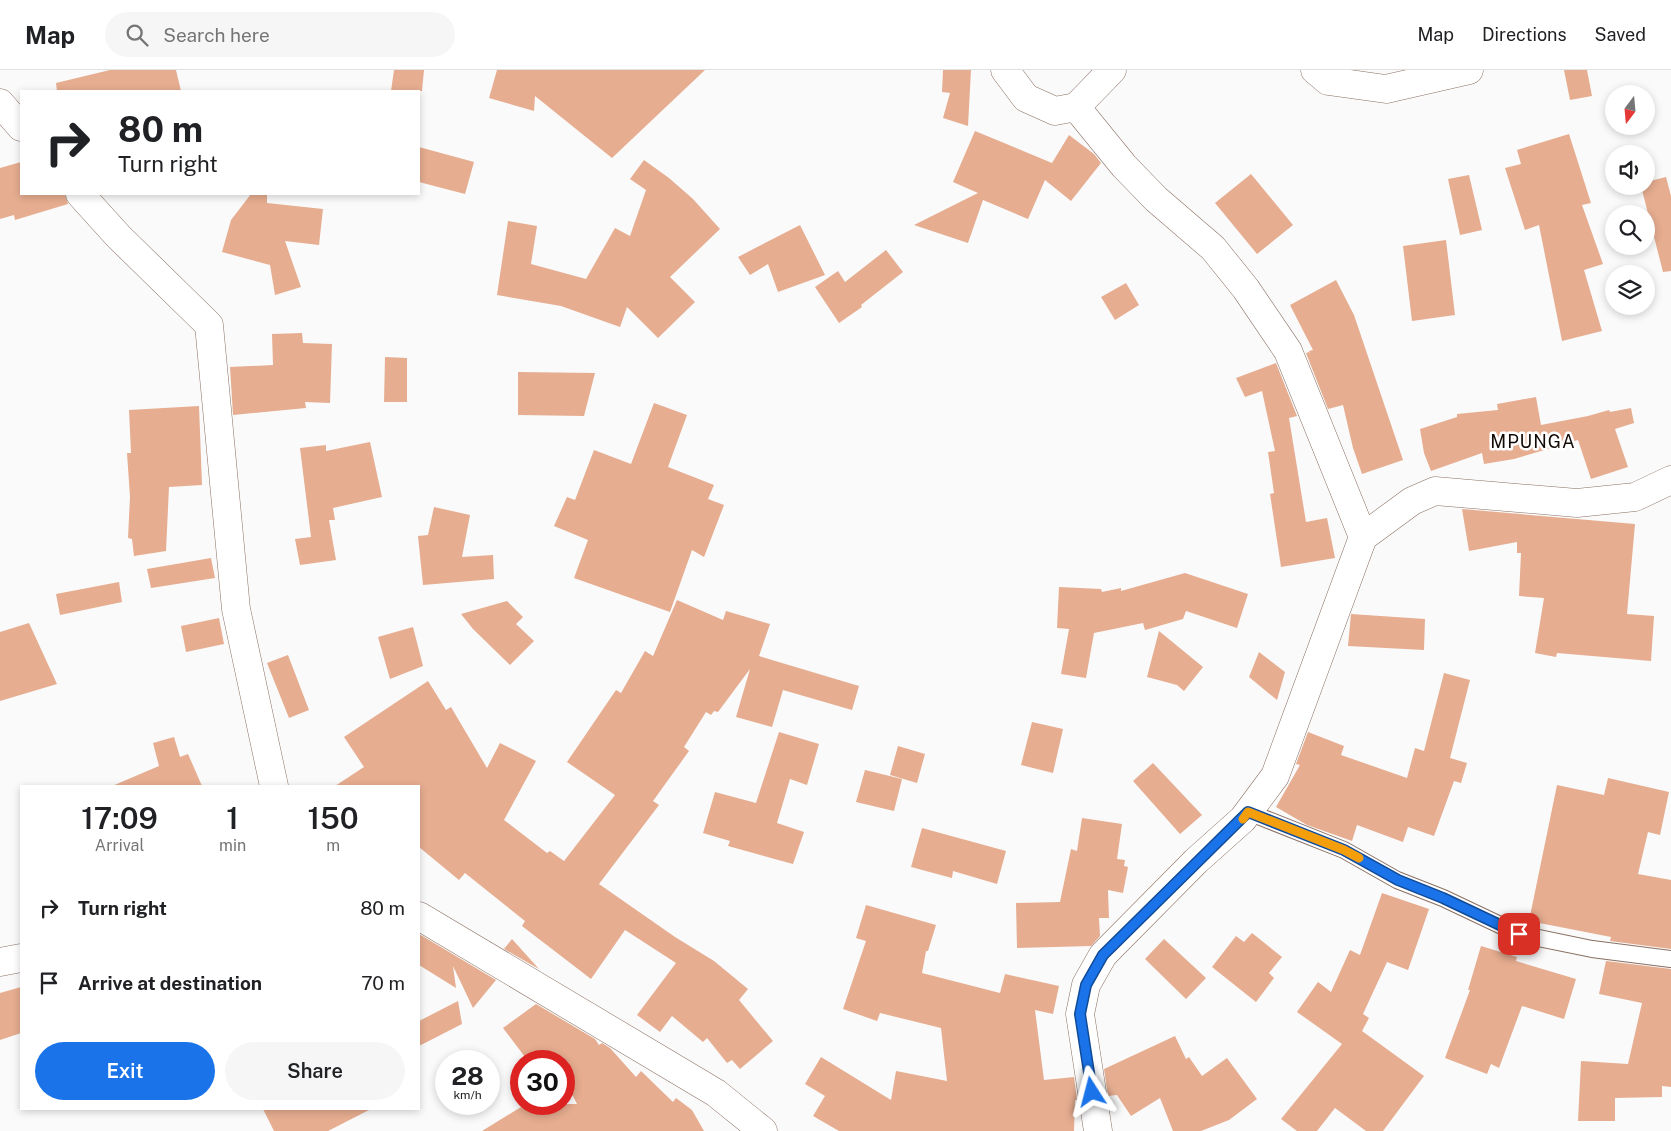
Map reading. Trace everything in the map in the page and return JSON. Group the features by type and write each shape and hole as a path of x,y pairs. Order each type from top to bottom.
{"street":[{"path":"1005,70 1026,98 1055,112 1076,108 1112,70"},
{"path":"1315,70 1328,81 1386,89 1470,70"},
{"path":"0,103 20,126"},
{"path":"1076,108 1124,166 1156,199 1213,248 1246,289 1288,351 1363,536"},
{"path":"81,195 118,236 209,324 236,609 274,785"},
{"path":"1098,1131 1080,1014 1086,985 1103,955 1248,812 1275,776 1363,536 1412,501 1435,491 1577,503 1635,497 1671,480"},
{"path":"420,917 716,1093 763,1131"},
{"path":"0,962 20,958"}],"lane":[{"path":"1248,812 1344,850 1398,880 1443,898 1519,934 1592,949 1671,959"}],"building":[{"path":"110,70 176,70 181,90 57,90 56,83"},
{"path":"394,70 424,70 422,91 391,90"},
{"path":"497,70 705,70 612,158 535,96 534,111 489,98"},
{"path":"943,70 971,70 968,126 943,118 950,93 942,92"},
{"path":"1564,70 1587,70 1592,96 1570,100"},
{"path":"975,131 1052,163 1069,135 1094,154 1101,163 1071,201 1045,180 1028,219 983,200 968,243 914,225 978,193 953,182"},
{"path":"1569,134 1591,203 1582,205 1603,264 1584,270 1602,331 1562,341 1539,225 1525,230 1505,168 1521,164 1517,150"},
{"path":"420,147 474,162 465,194 420,182"},
{"path":"644,160 693,199 720,229 670,277 695,302 658,338 627,307 620,327 561,306 497,295 508,221 537,226 531,264 586,279 615,228 630,236 646,190 630,179"},
{"path":"20,162 20,195 65,195 68,204 15,220 14,215 0,219 0,168"},
{"path":"1251,174 1293,225 1257,254 1215,203"},
{"path":"1469,175 1482,230 1460,235 1448,179"},
{"path":"1666,177 1671,196 1671,271 1663,272 1655,241 1655,205 1646,205 1643,195 1655,195 1655,180"},
{"path":"250,195 267,195 267,203 323,209 319,245 285,241 301,287 275,295 270,265 222,252 231,220"},
{"path":"800,225 825,275 778,292 768,264 750,275 738,257"},
{"path":"1446,240 1455,315 1412,321 1403,246"},
{"path":"886,250 903,272 861,305 862,307 839,323 815,287 838,271 845,282"},
{"path":"1336,280 1354,315 1403,460 1362,474 1353,448 1343,405 1328,409 1306,353 1309,352 1310,355 1309,351 1313,350 1290,305"},
{"path":"1126,283 1139,305 1115,320 1101,297"},
{"path":"302,333 303,343 332,344 330,403 305,402 306,408 233,415 230,367 273,365 272,334"},
{"path":"385,357 407,358 407,402 384,402"},
{"path":"1276,363 1297,416 1289,418 1306,522 1327,518 1335,558 1281,567 1270,494 1274,493 1268,452 1275,451 1262,391 1245,397 1236,378"},
{"path":"518,372 595,373 584,416 518,415"},
{"path":"1536,397 1541,425 1609,410 1610,412 1631,408 1634,423 1615,429 1628,467 1591,479 1578,440 1514,459 1484,464 1482,453 1431,471 1424,453 1420,429 1457,417 1457,414 1498,410 1497,404"},
{"path":"654,403 687,415 668,467 714,485 708,499 724,505 704,557 692,550 670,612 574,578 588,540 554,526 567,497 575,500 594,450 631,464"},
{"path":"199,406 202,485 169,487 166,551 134,556 132,539 128,538 130,497 127,453 131,453 129,410"},
{"path":"370,442 382,497 333,508 335,520 329,520 336,560 300,565 295,539 311,537 300,448 326,445 326,451"},
{"path":"434,507 470,515 462,557 493,555 494,579 423,585 418,536 428,535"},
{"path":"1462,509 1635,524 1627,614 1654,616 1651,661 1557,653 1556,657 1535,653 1544,598 1519,596 1521,553 1517,553 1517,542 1469,551"},
{"path":"211,558 215,578 151,588 147,569"},
{"path":"1185,573 1248,594 1237,628 1186,611 1183,619 1145,630 1143,623 1094,633 1086,678 1061,674 1069,629 1057,628 1059,587 1101,589 1102,592 1121,588 1121,591"},
{"path":"119,582 122,602 60,615 56,594"},
{"path":"677,600 723,620 726,611 770,624 759,656 859,686 852,710 783,690 772,727 736,717 750,669 718,712 714,711 711,715 706,712 684,747 689,751 653,801 659,805 599,884 675,937 714,961 748,989 739,1000 773,1041 740,1069 732,1060 727,1063 707,1038 703,1042 672,1016 660,1032 637,1015 676,963 625,930 591,979 522,926 525,921 465,873 459,880 420,848 420,785 337,785 364,767 344,737 428,681 446,710 451,707 487,768 500,743 536,761 504,820 547,853 550,851 564,861 615,795 567,762 616,690 621,693 645,651 653,656"},
{"path":"507,601 523,617 516,624 534,641 510,665 473,629 461,614"},
{"path":"1351,614 1425,619 1424,650 1348,646"},
{"path":"219,618 224,644 186,652 181,626"},
{"path":"29,623 57,684 0,701 0,632"},
{"path":"413,627 423,666 390,679 378,637"},
{"path":"1159,631 1203,667 1184,691 1177,685 1147,677"},
{"path":"1259,652 1285,672 1277,700 1249,677"},
{"path":"288,655 309,710 289,718 267,663"},
{"path":"1444,673 1470,680 1450,758 1467,763 1461,783 1454,781 1434,836 1408,827 1403,842 1357,825 1352,841 1307,825 1276,807 1300,765 1296,764 1308,732 1344,746 1341,755 1407,778 1415,748 1424,751"},
{"path":"1032,722 1063,729 1053,773 1021,765"},
{"path":"779,732 819,744 807,785 790,779 777,823 804,832 793,864 728,846 730,841 703,833 715,792 756,803"},
{"path":"174,737 180,757 188,754 202,785 114,785 159,766 153,743"},
{"path":"898,746 925,754 917,783 890,775"},
{"path":"1153,763 1202,815 1180,834 1133,781"},
{"path":"865,770 902,779 894,811 856,802"},
{"path":"1608,778 1669,792 1660,835 1648,832 1638,874 1671,880 1671,949 1610,941 1611,937 1529,921 1557,785 1604,795"},
{"path":"1082,818 1122,824 1117,859 1125,860 1124,866 1128,867 1123,893 1108,890 1109,918 1099,918 1100,936 1091,946 1017,948 1016,903 1060,902 1071,849 1077,851"},
{"path":"922,828 1006,851 997,884 953,871 952,878 911,867"},
{"path":"1382,893 1429,909 1408,970 1387,962 1363,1014 1369,1018 1362,1031 1424,1076 1383,1131 1366,1131 1335,1108 1317,1131 1297,1131 1281,1119 1342,1044 1297,1012 1318,982 1331,992 1350,950 1360,955"},
{"path":"866,905 936,925 928,951 926,951 922,973 1000,993 1005,974 1059,986 1053,1014 1035,1010 1044,1080 1074,1077 1077,1100 1075,1100 1074,1131 839,1131 813,1116 825,1096 805,1084 821,1057 891,1100 896,1071 947,1081 941,1028 880,1013 877,1021 843,1009 866,941 856,938"},
{"path":"1252,933 1282,957 1269,973 1274,978 1256,1002 1212,967 1236,936 1244,942"},
{"path":"420,935 496,980 473,1008 453,966 456,988 420,966"},
{"path":"512,939 539,969 504,949"},
{"path":"1164,939 1206,978 1186,999 1145,959"},
{"path":"1481,946 1517,957 1516,961 1576,979 1564,1019 1522,1006 1499,1068 1491,1064 1487,1074 1445,1058 1470,990 1468,990"},
{"path":"1606,961 1671,969 1671,1087 1662,1086 1662,1097 1615,1098 1615,1121 1578,1121 1581,1061 1628,1064 1642,1003 1599,994"},
{"path":"20,987 20,1033 0,1040 0,993"},
{"path":"458,1001 462,1024 420,1045 420,1020"},
{"path":"536,1004 595,1039 599,1045 602,1043 610,1048 636,1077 641,1071 673,1102 676,1098 692,1110 704,1131 482,1131 510,1114 575,1115 575,1104 577,1104 575,1100 575,1050 520,1050 503,1028"},
{"path":"1175,1036 1186,1059 1189,1057 1202,1076 1227,1058 1257,1099 1229,1120 1201,1131 1173,1131 1160,1098 1131,1116 1117,1095 1108,1096 1104,1069"},
{"path":"264,1110 369,1110 328,1131 274,1131"}],"slow traffic":[{"path":"1243,819 1248,812 1344,850 1359,858"}],"district":[{"name":"MPUNGA","path":"1533,442"}],"route":[{"path":"1092,1092 1080,1014 1086,985 1103,955 1196,861 1243,819 1248,812 1344,850 1398,880 1443,898 1519,934"}]}
